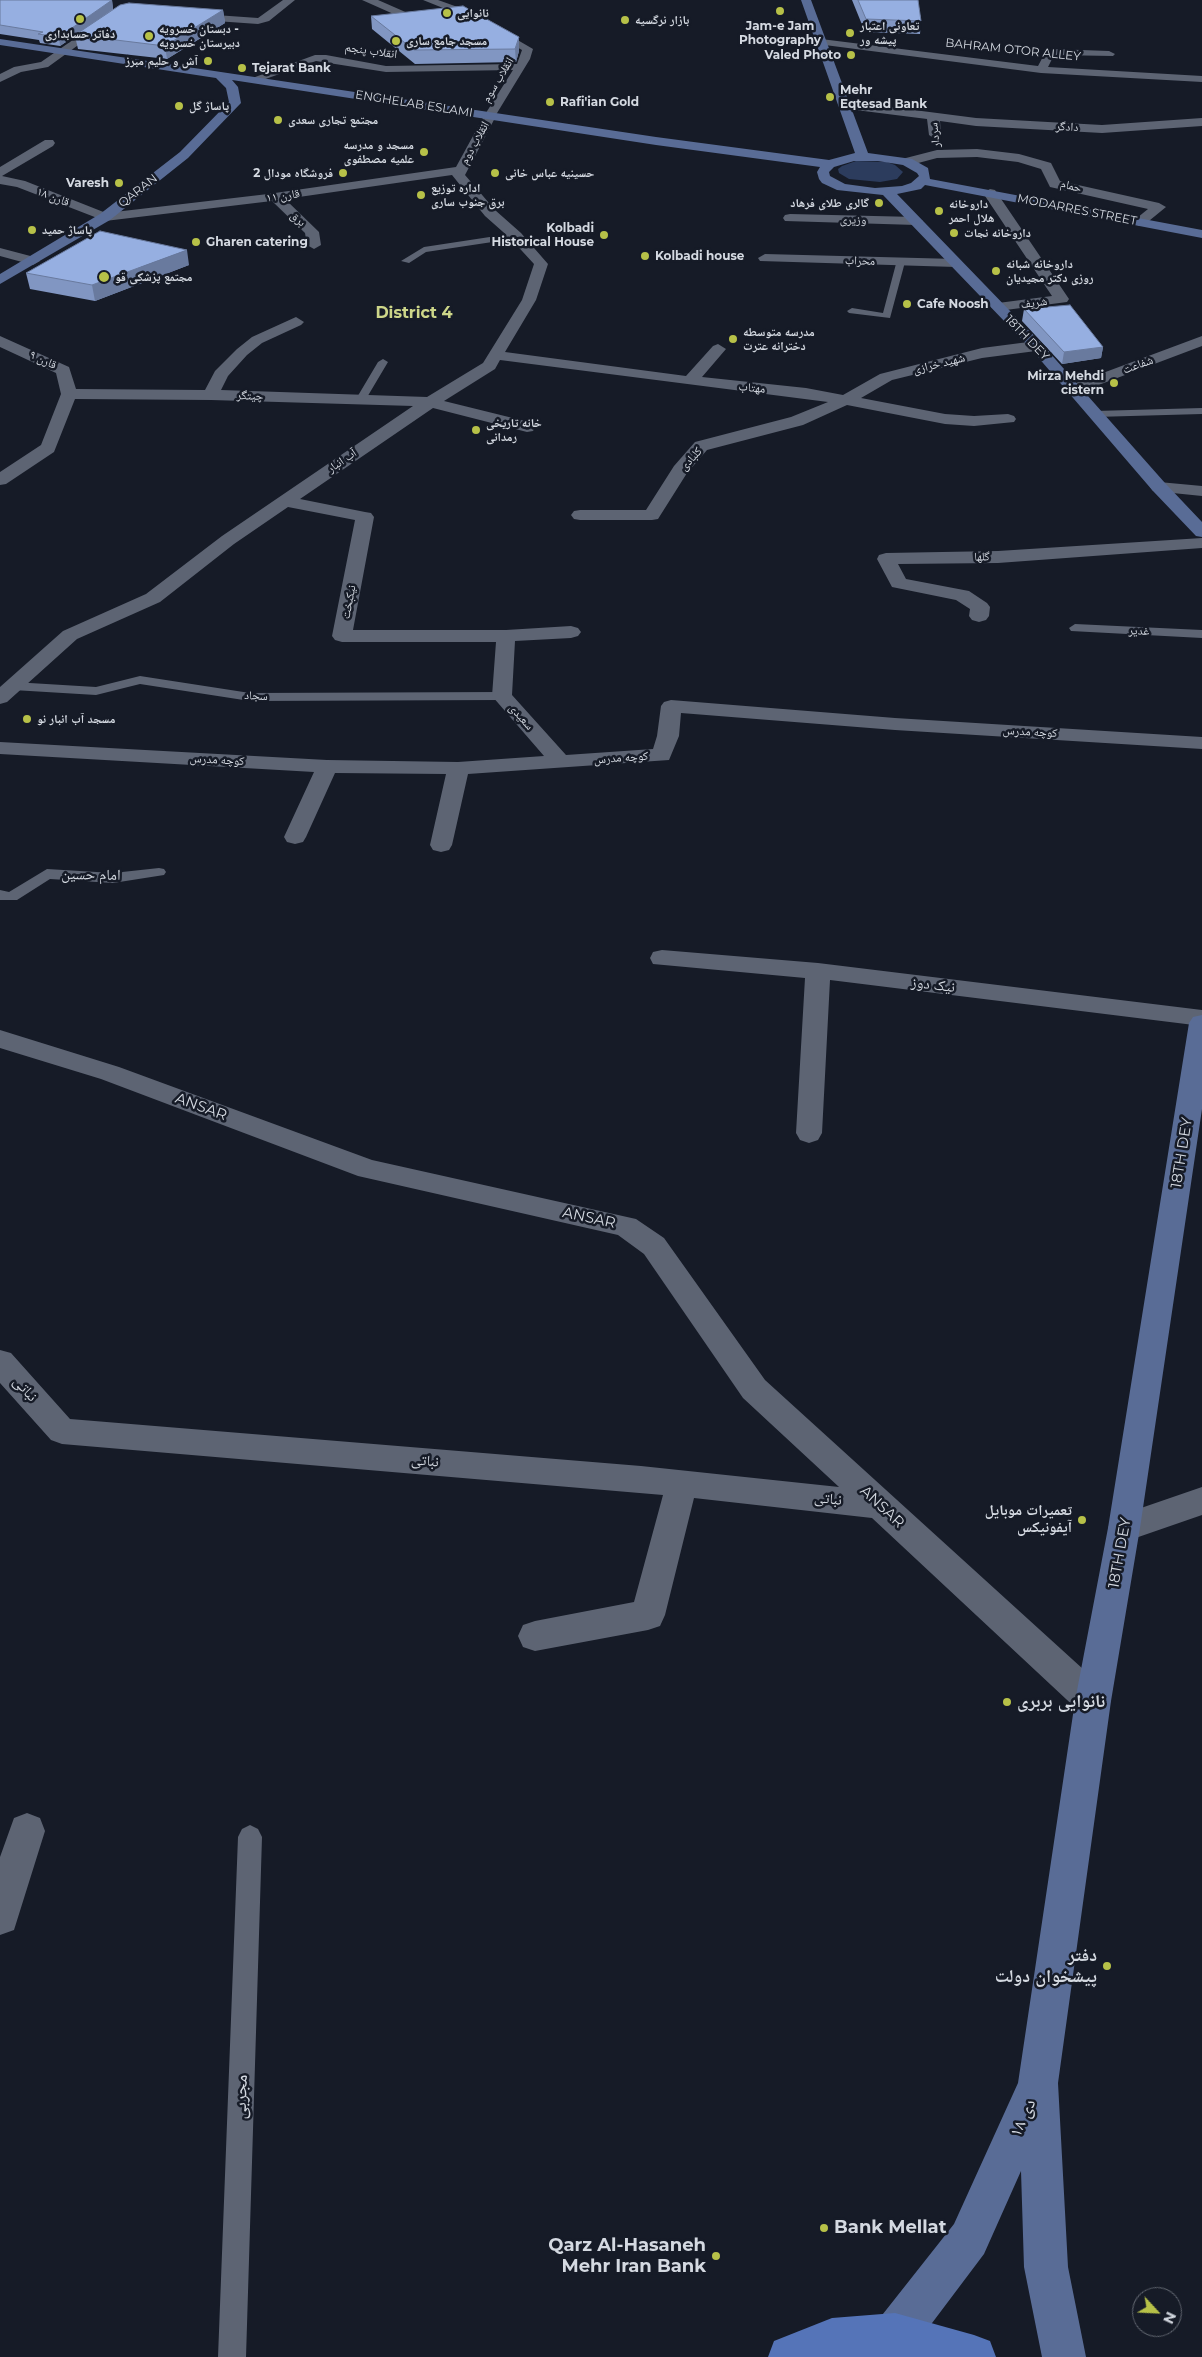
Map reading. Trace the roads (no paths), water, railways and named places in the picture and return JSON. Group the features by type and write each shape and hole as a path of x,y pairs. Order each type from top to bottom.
{"main road":[{"path":"806,0 863,157"},
{"name":"ENGHELAB ESLAMI","path":"0,42 646,140 829,164"},
{"name":"QARAN","path":"0,280 104,217 184,155 235,103 232,87 219,75"},
{"path":"878,157 907,162 923,171 925,176 923,181 903,190 887,192 858,190 833,184 827,180 823,172 829,164 843,159 878,157"},
{"name":"MODARRES STREET","path":"923,181 1202,234"},
{"name":"18TH DEY","path":"887,192 1036,346 1159,487 1202,532"},
{"name":"18TH DEY","path":"1038,2083 1093,1701 1124,1528 1202,1023"},
{"name":"۱۸ دی","path":"895,2335 969,2239 1038,2083"},
{"name":"۱۸ دی","path":"1038,2083 1046,2267 1064,2357"},
{"path":"790,2357 832,2340 895,2335 974,2357"}],"street":[{"path":"175,14 258,22 290,0"},
{"path":"367,0 381,4 407,17 419,19 467,14"},
{"name":"انقلاب سوم","path":"428,0 467,14 528,49 490,116"},
{"path":"0,78 18,69 44,65 55,58 60,51 118,13"},
{"name":"BAHRAM OTOR ALLEY","path":"821,42 1041,70 1202,79"},
{"path":"1041,70 1050,53 1053,52 1123,55"},
{"name":"انقلاب پنجم","path":"253,80 315,58 326,58 386,69 413,70 520,66"},
{"name":"سردار","path":"844,104 933,116 938,154"},
{"name":"انقلاب دوم","path":"461,170 490,116"},
{"name":"دادگر","path":"933,116 976,122 1102,129 1202,122"},
{"path":"0,173 48,143"},
{"name":"حمام","path":"938,154 977,153 1019,158 1046,166 1056,184 1159,207 1139,222"},
{"path":"907,162 938,154"},
{"name":"قارن ۱۱","path":"104,217 275,197 461,170"},
{"name":"آب انبار","path":"0,698 70,635 153,598 284,501 430,402 489,366 529,300 541,264 516,236 490,214 458,175 461,170"},
{"name":"قارن ۱۸","path":"0,180 20,184 104,217"},
{"name":"شریف","path":"990,193 1062,299 998,307"},
{"name":"برق","path":"275,197 312,232 314,245"},
{"name":"وزیری","path":"790,218 916,221"},
{"path":"0,252 34,261"},
{"name":"محراب","path":"764,258 956,263"},
{"path":"211,395 221,374 242,352 257,340 296,322"},
{"name":"قارن ٩","path":"0,341 63,370 69,394"},
{"name":"شفاعت","path":"1074,389 1202,341"},
{"name":"شهید خرازی","path":"848,400 886,377 982,353 1036,346"},
{"path":"690,381 718,348"},
{"name":"مهتاب","path":"495,356 848,400 945,419 974,421 1008,419"},
{"path":"0,480 48,448 69,394"},
{"name":"چیتگر","path":"69,394 211,395 430,402 527,427"},
{"name":"کلبادی","path":"580,515 652,515 680,470 701,446 797,421 848,400"},
{"path":"1159,487 1202,491"},
{"name":"نیکبخت","path":"284,501 365,517 342,636 506,636"},
{"name":"گلها","path":"979,616 980,607 962,595 898,583 886,559 998,557 1202,543"},
{"path":"506,636 571,632"},
{"name":"سعیدی","path":"506,636 502,696 560,761"},
{"name":"کوچه مدرس","path":"0,748 326,766 458,768 661,755 668,736 671,706 895,724 1202,743"},
{"path":"295,837 326,766"},
{"path":"441,844 458,768"},
{"name":"نیک دوز","path":"662,958 818,971 1202,1018"},
{"path":"809,1133 818,971"},
{"name":"ANSAR","path":"0,1039 110,1073 368,1169 626,1226 654,1246 754,1388 1093,1701"},
{"name":"نباتی","path":"0,1362 62,1431 682,1484 879,1504"},
{"path":"535,1636 648,1615 682,1484"},
{"path":"1124,1528 1202,1501"},
{"path":"0,1916 27,1831"}],"lane":[{"path":"406,261 424,250 516,236"},
{"path":"852,312 887,316 900,262"},
{"path":"361,400 383,362"},
{"path":"1095,414 1202,411"},
{"name":"غدیر","path":"1075,628 1202,634"},
{"name":"سجاد","path":"13,686 96,691 140,680 250,697 502,696"},
{"name":"امام حسین","path":"0,895 12,897 47,874 114,878 159,872"},
{"name":"مجربی","path":"232,2357 250,1837"}],"place":[{"name":"Jam-e Jam Photography","path":"780,11"},
{"name":"نانوایی","path":"447,13"},
{"name":"دفاتر حسابداری","path":"80,19"},
{"name":"بازار نرگسیه","path":"625,20"},
{"name":"تعاونی اعتبار پیشه ور","path":"850,33"},
{"name":"دبستان خسرویه - دبیرستان خسرویه","path":"149,36"},
{"name":"مسجد جامع ساری","path":"396,41"},
{"name":"Valed Photo","path":"851,55"},
{"name":"آش و حلیم مبرز","path":"208,61"},
{"name":"Tejarat Bank","path":"242,68"},
{"name":"Mehr Eqtesad Bank","path":"830,97"},
{"name":"Rafi'ian Gold","path":"550,102"},
{"name":"پاساژ گل","path":"179,106"},
{"name":"مجتمع تجاری سعدی","path":"278,120"},
{"name":"مسجد و مدرسه علمیه مصطفوی","path":"424,152"},
{"name":"فروشگاه مودال 2","path":"343,173"},
{"name":"حسینیه عباس خانی","path":"495,173"},
{"name":"Varesh","path":"119,183"},
{"name":"اداره توزیع برق جنوب ساری","path":"421,195"},
{"name":"گالری طلای فرهاد","path":"879,203"},
{"name":"داروخانه هلال احمر","path":"939,211"},
{"name":"پاساژ حمید","path":"32,230"},
{"name":"داروخانه نجات","path":"954,233"},
{"name":"Kolbadi Historical House","path":"604,235"},
{"name":"Gharen catering","path":"196,242"},
{"name":"Kolbadi house","path":"645,256"},
{"name":"داروخانه شبانه روزی دکتر مجیدیان","path":"996,271"},
{"name":"مجتمع پزشکی قو","path":"104,277"},
{"name":"Cafe Noosh","path":"907,304"},
{"name":"مدرسه متوسطه دخترانه عترت","path":"733,339"},
{"name":"Mirza Mehdi cistern","path":"1114,383"},
{"name":"خانه تاریخی رمدانی","path":"476,430"},
{"name":"مسجد آب انبار نو","path":"27,719"},
{"name":"تعمیرات موبایل آیفونیکس","path":"1082,1520"},
{"name":"نانوایی بربری","path":"1007,1702"},
{"name":"دفتر پیشخوان دولت","path":"1107,1966"},
{"name":"Bank Mellat","path":"824,2228"},
{"name":"Qarz Al-Hasaneh Mehr Iran Bank","path":"716,2256"}],"district":[{"name":"District 4","path":"414,313"}]}
